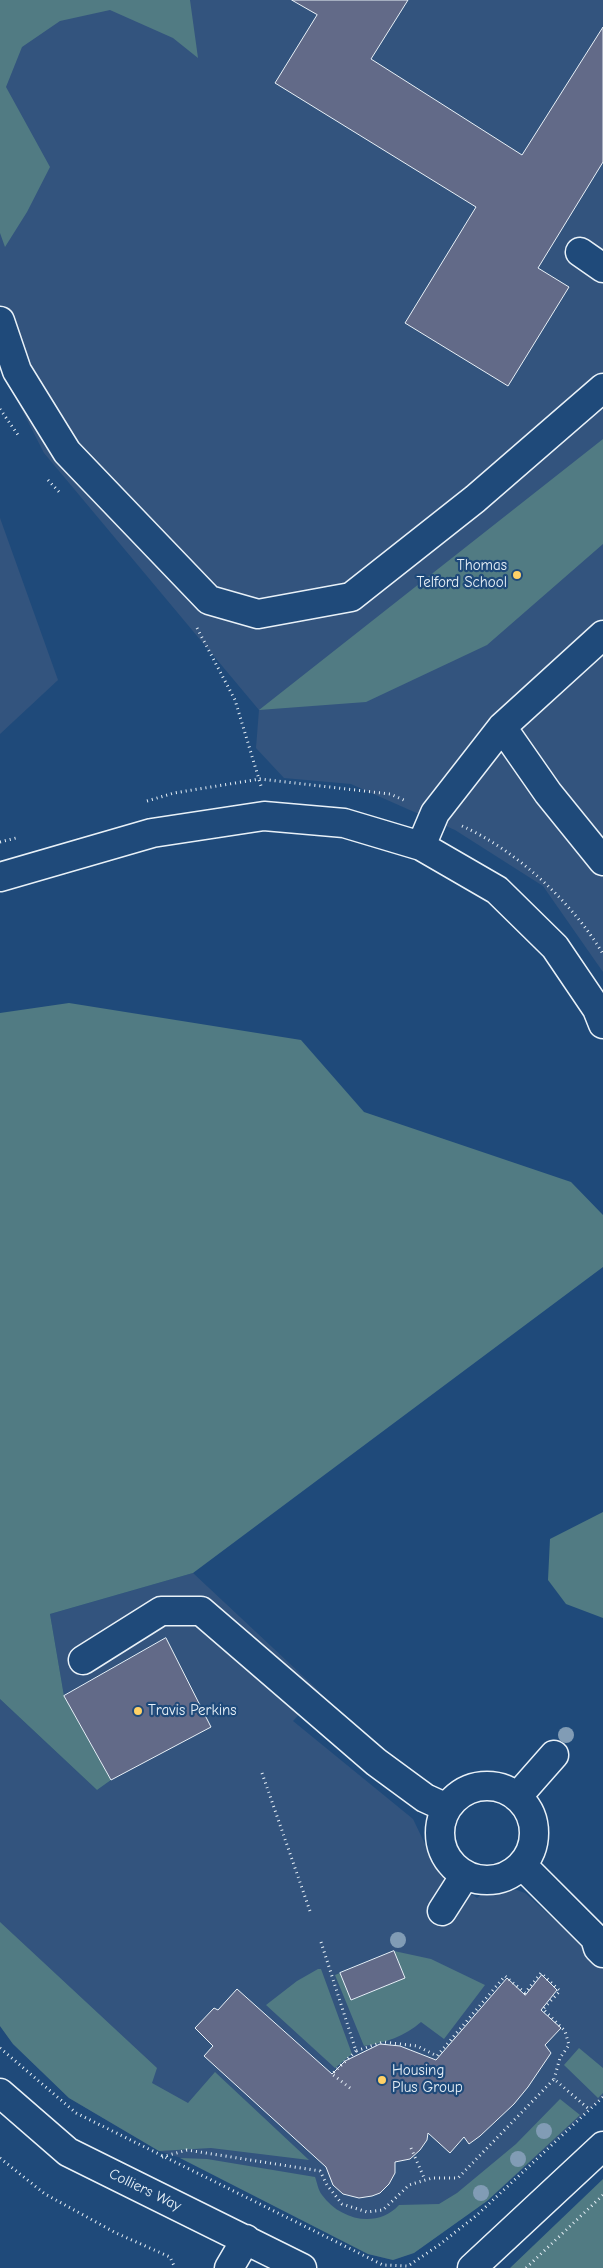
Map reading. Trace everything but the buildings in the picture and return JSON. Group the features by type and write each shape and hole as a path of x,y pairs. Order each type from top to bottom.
{"street":[{"path":"580,252 603,268"},
{"path":"0,321 17,371 68,452 209,600 258,614 351,597 475,499 603,388"},
{"path":"421,846 435,813 502,727 603,635"},
{"path":"502,727 548,793 603,862"},
{"path":"0,877 152,833 264,816 344,823 421,846 497,890 555,946 597,1009 603,1024"},
{"path":"83,1660 161,1611 201,1611 376,1762 425,1798 448,1808"},
{"path":"517,1797 554,1755"},
{"path":"480,1786 505,1790 517,1797 527,1808 534,1830 530,1852 522,1865 510,1875 496,1880 480,1880 465,1875 452,1866 444,1853 440,1838 441,1822 448,1808 456,1798 467,1790 480,1786"},
{"path":"522,1865 600,1942"},
{"path":"442,1911 465,1875"},
{"name":"Colliers Way","path":"0,2093 68,2152 141,2190 246,2239 302,2268"},
{"path":"472,2268 603,2146"},
{"path":"229,2268 246,2239"}],"path":[{"path":"0,409 20,439"},
{"path":"46,476 65,497"},
{"path":"191,622 198,629 235,700 260,779 264,816"},
{"path":"262,1773 311,1914"},
{"path":"320,1942 356,2051"},
{"path":"162,2157 188,2150 320,2171 328,2186 342,2204 367,2212 382,2210 409,2185 425,2180 458,2178 554,2078 560,2058 570,2045 565,2031 543,2009 560,1990 541,1973 524,1993 505,1976 437,2056 417,2046 384,2042 356,2051 332,2074 350,2088"},
{"path":"0,2048 76,2113 383,2265 408,2267 439,2245 477,2215 603,2097"},
{"path":"554,2078 590,2110"},
{"path":"411,2148 425,2180"},
{"path":"0,2158 45,2194 116,2233 170,2257 175,2268"},
{"path":"526,2268 603,2195"}],"shaded area":[{"path":"0,0 603,0 603,972 543,886 455,830 351,784 284,778 256,748 259,710 44,453 0,367"},
{"path":"0,518 58,680 0,734"},
{"path":"193,1573 320,1692 293,1721 413,1819 436,1867 477,1898 490,1888 506,1886 525,1893 603,1964 603,2097 487,2201 413,2253 393,2260 368,2254 181,2158 159,2151 69,2098 13,2044 0,2026 0,1699 97,1790 111,1780 64,1696 50,1614"}],"green space":[{"path":"0,0 190,0 198,58 173,38 110,10 60,21 22,47 6,87 50,167 27,212 5,247 0,233"},
{"path":"603,439 603,544 487,645 366,702 259,710"},
{"path":"69,1003 301,1040 364,1112 571,1182 603,1215 603,1267 193,1573 50,1614 64,1696 111,1780 97,1790 0,1699 0,1013"},
{"path":"603,1512 603,1618 566,1604 548,1580 550,1539"},
{"path":"0,1922 157,2068 152,2083 188,2103 215,2072 309,2160 211,2148 159,2151 69,2098 13,2044 0,2026"},
{"path":"394,1951 431,1959 485,1985 444,2039 421,2022 394,2038 364,2046 335,1975 340,1973 352,2000 405,1978"},
{"path":"321,1969 352,2054 335,2068 266,2005 297,1981"},
{"path":"579,2048 603,2068 603,2093 598,2098 564,2065"},
{"path":"560,2099 580,2115 487,2201 414,2253 393,2260 368,2254 180,2158 207,2159 315,2177 322,2195 330,2204 348,2215 370,2219 380,2217 399,2205 439,2204 457,2193 516,2144"},
{"path":"603,2179 603,2268 510,2268"}],"place":[{"name":"Thomas Telford School","path":"517,575"},
{"name":"Travis Perkins","path":"138,1711"},
{"name":"Housing Plus Group","path":"382,2080"}]}
